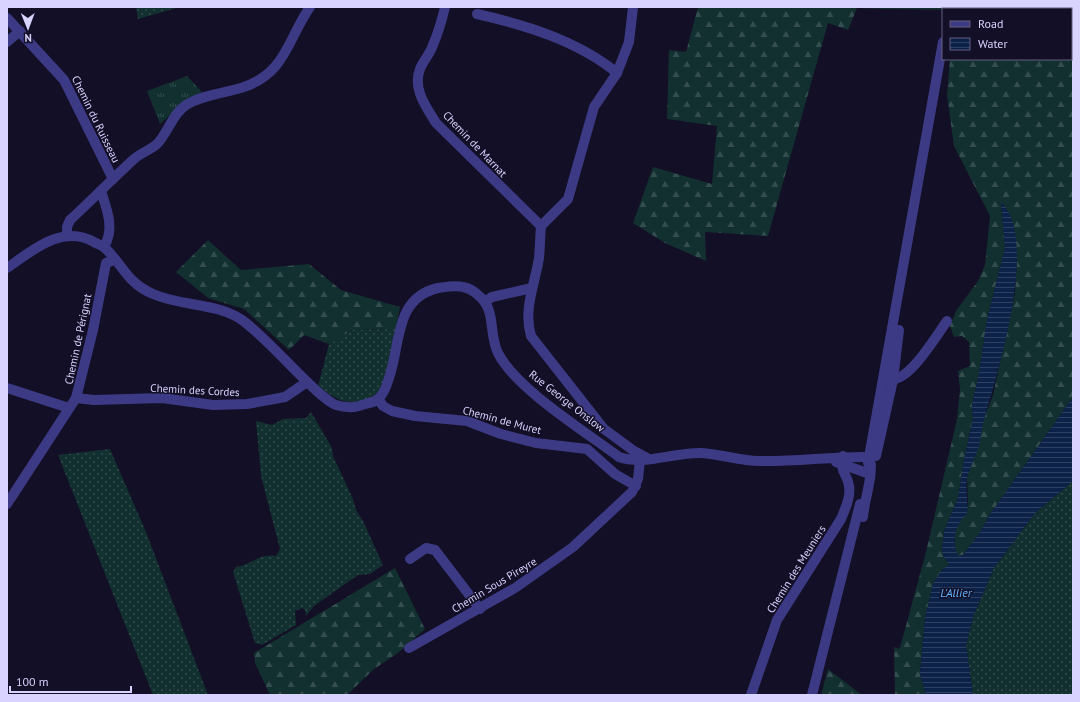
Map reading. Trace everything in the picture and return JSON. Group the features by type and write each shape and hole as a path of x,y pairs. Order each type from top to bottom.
{"street":[{"path":"67,235 67,228 70,220 135,157 155,146 163,137 177,114 185,106 193,102 243,87 274,69 285,55 300,20 310,7"},
{"name":"Chemin de Marnat","path":"445,7 433,45 420,70 418,79 419,90 424,104 436,123 540,226"},
{"path":"634,7 629,42 617,73 594,107 568,199 540,226 539,258 528,311 528,326 531,336 604,429 645,459 636,486"},
{"path":"477,14 510,22 563,41 599,59 617,73"},
{"name":"Chemin du Ruisseau","path":"7,18 64,80 113,179"},
{"path":"7,42 20,31"},
{"path":"824,645 863,517 871,464 888,379 910,235 942,48"},
{"path":"101,191 110,218 109,240 104,247"},
{"path":"7,268 39,246 55,238 67,235 87,238 104,247 138,286 154,295 230,313 245,322 334,405 348,408 360,406 378,399 387,385 395,362 401,328 407,307 415,298 428,290 448,286 464,287 475,292 486,301 492,297 532,288"},
{"name":"Chemin de Pérignat","path":"7,504 76,398 91,337 106,263 114,260"},
{"name":"Rue George Onslow","path":"486,301 490,310 492,331 497,352 511,370 529,390 620,457 626,459 645,459 702,453 758,461 842,460 871,464"},
{"path":"888,379 910,372 947,321"},
{"name":"Chemin des Cordes","path":"76,398 94,400 162,398 213,405 247,404 285,397 308,382"},
{"path":"7,388 69,408"},
{"name":"Chemin de Muret","path":"378,399 383,406 392,411 415,416 467,421 501,434 536,443 587,449 615,474 636,486"},
{"path":"864,486 849,486 841,467 842,460 871,464"},
{"path":"812,695 864,486 871,464"},
{"name":"Chemin Sous Pireyre","path":"409,648 480,610 536,575 573,547 632,492 636,486"},
{"name":"Chemin des Meuniers","path":"751,695 777,620 841,519 847,504 849,486"},
{"path":"410,559 426,548 435,550 480,610"}],"green space":[{"path":"136,7 180,7 138,19"},
{"path":"698,7 1073,7 1073,397 991,513 979,534 963,555 958,556 955,551 955,531 968,504 967,476 977,451 983,421 993,395 1015,293 1017,260 1001,203 1005,248 987,320 979,373 972,405 973,419 964,459 958,498 944,531 942,550 944,556 950,564 941,571 933,584 925,618 920,674 926,695 895,695 894,647 899,649 901,644 926,552 957,419 960,390 958,371 970,366 969,342 962,336 954,337 950,326 956,311 978,281 985,265 990,216 954,146 947,95 950,60 1072,60 1072,8 942,8 942,10 937,10 857,8 848,30 828,23 768,236 705,232 706,261 665,243 633,223 653,167 712,184 717,126 667,119 669,50 686,52"},
{"path":"187,76 202,92 187,100 160,124 147,91"},
{"path":"208,240 241,270 309,264 341,290 400,307 396,329 352,330 329,344 304,335 289,350 244,309 208,298 176,272"},
{"path":"396,329 388,372 385,381 377,394 361,401 347,402 337,399 318,386 329,344 352,330"},
{"path":"311,412 332,448 333,456 353,499 356,510 363,521 383,565 370,574 358,575 314,606 306,616 305,610 302,608 295,611 296,625 262,645 255,643 233,572 236,567 242,566 264,556 276,556 280,549 261,476 256,421 272,425 283,419 306,418"},
{"path":"110,449 146,532 208,695 153,695 58,455"},
{"path":"1073,481 1073,695 973,695 966,645 974,614 994,568 1035,513"},
{"path":"395,568 425,629 398,653 374,669 347,695 270,695 255,663 254,653"},
{"path":"828,669 862,695 821,695"}],"water":[{"name":"L'Allier","path":"1001,202 1012,220 1017,245 1016,275 1012,308 998,372 983,424 978,448 967,480 967,514 957,528 955,534 955,545 958,556 963,555 979,534 991,513 1073,397 1073,481 1035,513 994,568 974,614 966,645 973,695 926,695 920,674 925,618 933,584 941,571 949,564 943,556 942,550 944,531 958,498 964,459 973,419 972,405 979,373 987,320 1005,248"}]}
